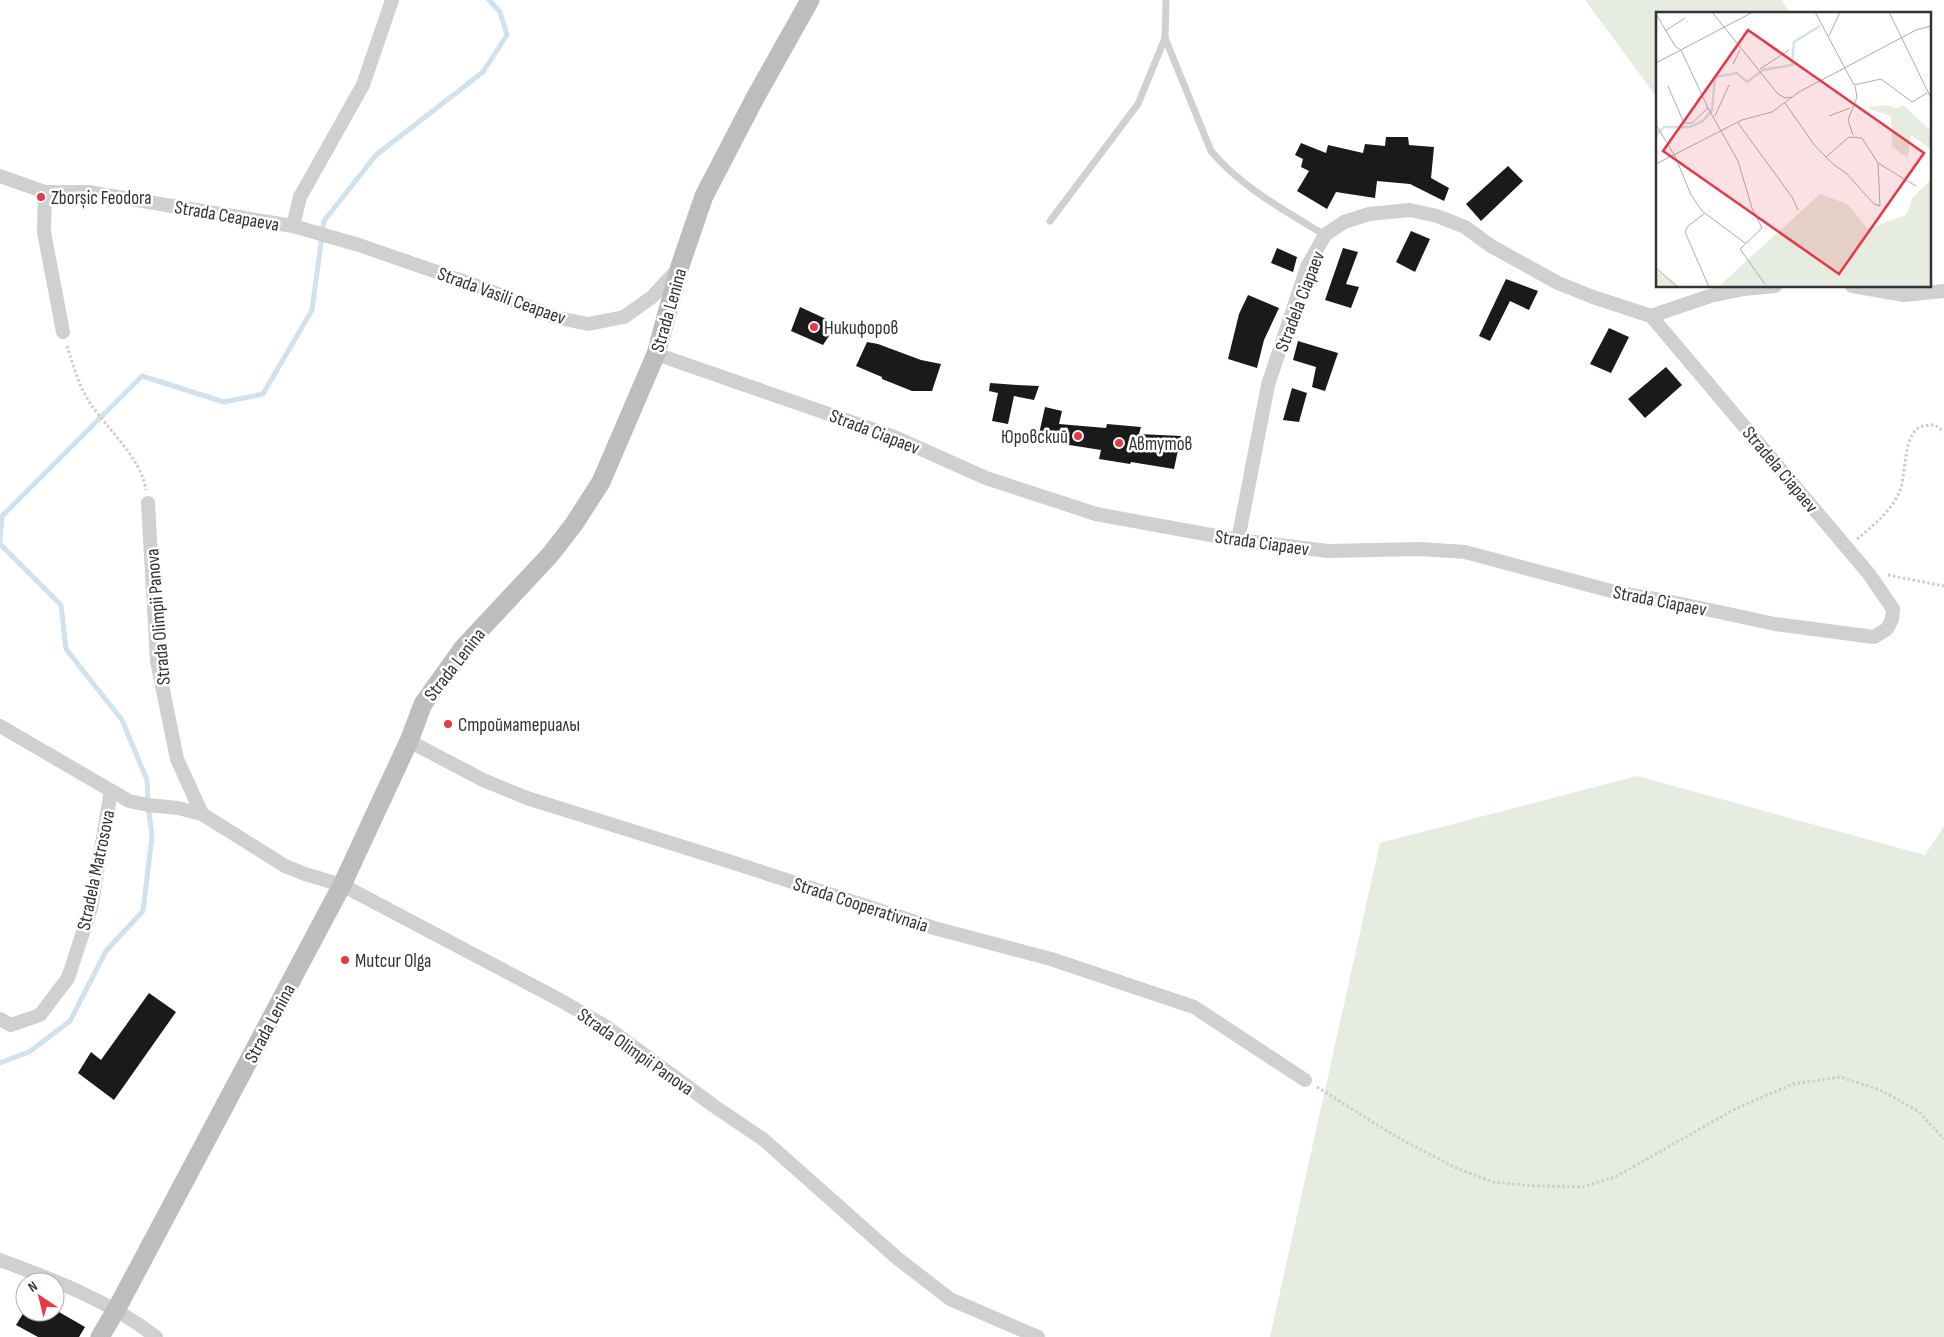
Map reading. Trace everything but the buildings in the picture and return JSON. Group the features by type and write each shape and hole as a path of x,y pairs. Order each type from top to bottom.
{"street":[{"path":"293,226 300,197 364,85 392,0"},
{"name":"Strada Lenina","path":"100,1337 342,885 409,741 423,704 462,648 550,555 574,524 601,482 656,354 680,266 704,196 754,98 810,0"},
{"name":"Strada Ceapaeva","path":"0,176 45,192 88,192 293,226 308,231"},
{"path":"45,192 44,232 63,332"},
{"name":"Stradela Ciapaev","path":"1238,540 1268,385 1307,267 1325,235 1344,222 1369,214 1410,210 1437,216 1465,227 1491,246 1558,284 1651,316 1869,574 1893,610 1892,620 1887,629"},
{"name":"Strada Vasili Ceapaev","path":"308,231 359,245 483,288 554,317 588,324 624,316 652,297 680,266"},
{"path":"1651,316 1710,296 1754,288"},
{"path":"1864,288 1904,295 1944,291"},
{"name":"Strada Ciapaev","path":"656,354 892,436 986,478 1096,514 1238,540 1328,551 1420,549 1465,552 1615,592 1775,624 1874,637 1887,629"},
{"name":"Strada Olimpii Panova","path":"148,503 157,661 178,759 202,814"},
{"name":"Strada Olimpii Panova","path":"0,726 129,801 178,808 202,814 285,866 342,885 606,1026 714,1106 764,1140 897,1258 950,1300 1038,1337"},
{"name":"Strada Cooperativnaia","path":"409,741 483,780 527,798 934,928 1051,959 1194,1007 1306,1080"},
{"name":"Stradela Matrosova","path":"0,1019 11,1024 40,1015 68,978 92,908 111,791"},
{"path":"0,1260 55,1281 116,1310 156,1337"}],"lane":[{"path":"1050,221 1138,104 1165,38 1166,0"},
{"path":"1165,38 1211,151 1222,164 1274,205 1325,235"}],"path":[{"path":"63,332 76,374 89,402 144,477 148,503"},
{"path":"1847,547 1889,509 1900,492 1905,474 1910,436 1921,426 1935,425 1944,432"},
{"path":"1869,574 1908,578 1944,586"},
{"path":"1306,1080 1395,1136 1456,1168 1493,1182 1534,1186 1582,1187 1615,1177 1737,1108 1793,1084 1840,1077 1880,1090 1918,1111 1944,1139"}],"shaded area":[{"path":"1585,0 1782,0 1789,12 1656,12 1656,96"},
{"path":"1637,776 1925,855 1944,826 1944,1337 1270,1337 1380,843"}],"waterway":[{"path":"0,541 2,516 142,376 224,402 263,394 312,310 324,221 376,155 483,72 507,35 500,12 489,0"},
{"path":"0,544 61,605 66,649 122,720 147,780 152,836 143,911 106,951 70,1021 29,1052 0,1063"}],"place":[{"name":"Zborșic Feodora","path":"41,197"},
{"name":"Никифоров","path":"814,327"},
{"name":"Юровский","path":"1078,436"},
{"name":"Автутов","path":"1119,443"},
{"name":"Стройматериалы","path":"448,724"},
{"name":"Mutcur Olga","path":"345,960"}]}
